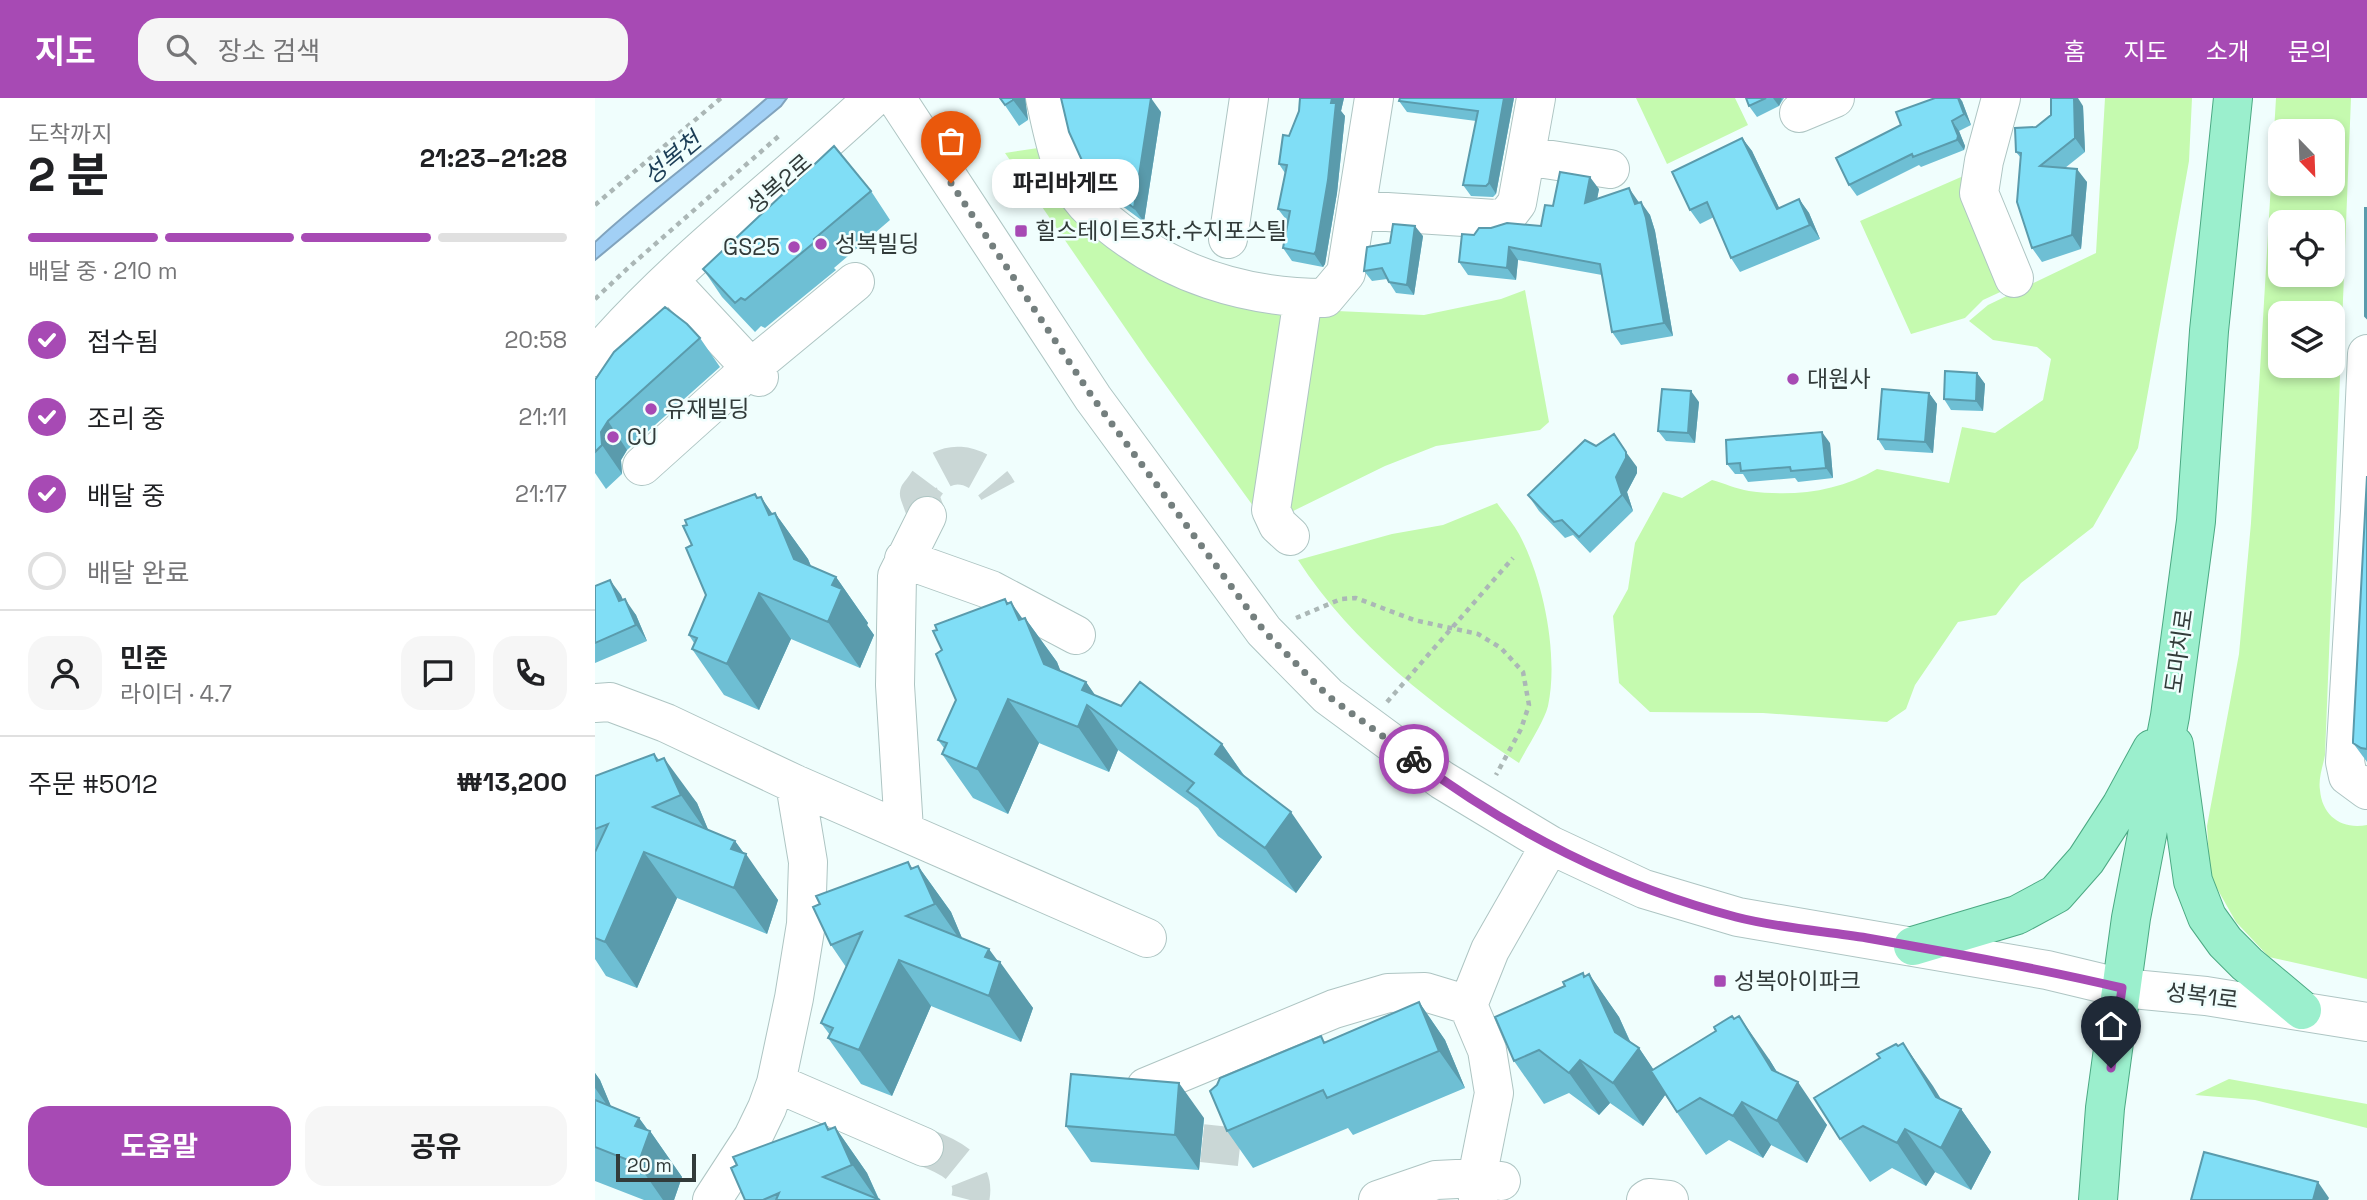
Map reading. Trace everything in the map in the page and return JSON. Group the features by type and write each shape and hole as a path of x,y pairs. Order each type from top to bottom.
{"main road":[{"name":"도마치로","path":"2098,1200 2105,1108 2131,918 2170,716 2196,521 2209,331 2233,98"},
{"path":"1913,946 2017,915 2056,894 2086,860 2121,806 2170,716"},
{"path":"2170,716 2193,881 2207,917 2225,942 2247,964 2302,1010"}],"street":[{"name":"성복2로","path":"595,357 669,280 873,98"},
{"name":"성복1로","path":"896,98 1093,398 1264,631 1328,696 1442,780 1550,845 1644,889 1738,917 2047,970 2122,988 2206,996 2367,1022"},
{"path":"1045,98 1065,172 1083,202 1133,243 1186,270 1255,293 1303,298 1325,298 1346,273 1374,98"},
{"path":"1228,239 1249,98"},
{"path":"1356,210 1495,219 1507,216 1517,203 1536,98"},
{"path":"1799,113 1835,98"},
{"path":"2001,98 1984,162 1979,193 2014,278"},
{"path":"1526,156 1610,169"},
{"path":"669,280 757,374"},
{"path":"642,466 757,374 855,282"},
{"path":"1290,536 1277,524 1271,510 1303,298"},
{"path":"2367,354 2364,511 2345,762 2348,776 2367,790"},
{"path":"904,830 895,685 897,576 926,516"},
{"path":"904,559 991,590 1076,635"},
{"path":"595,702 610,702 666,723 795,784 1147,938"},
{"path":"712,1200 753,1137 768,1108 794,998 806,924 808,862 795,784"},
{"path":"1378,1200 1436,1180 1485,1186 1494,1093 1487,1050 1468,1005 1490,950 1550,845"},
{"path":"1146,1087 1230,1068 1334,1009 1388,993 1425,992 1468,1005"},
{"path":"776,1083 925,1147"},
{"path":"1646,1200 1669,1200"}],"path":[{"path":"595,205 720,98"},
{"path":"1367,724 1513,558"},
{"path":"1264,631 1342,599 1356,598 1414,620 1478,634 1501,648 1523,672 1529,705 1521,729 1481,804"}],"green space":[{"path":"1636,98 1735,98 1748,125 1667,164"},
{"path":"2105,98 2192,98 2189,161 2138,448 2093,527 2021,583 1996,615 1958,622 1915,685 1906,709 1887,722 1763,713 1650,712 1619,683 1613,616 1628,589 1635,543 1663,492 1682,498 1712,480 1749,491 1799,493 1831,488 1877,469 1949,483 1962,427 1995,433 2043,400 2051,359 2037,347 1993,340 1969,321 1988,305 2096,253"},
{"path":"2276,98 2351,98 2345,250 2345,210 2269,210 2270,196 2345,196 2345,119 2275,119"},
{"path":"1045,147 1058,176 1286,314 1256,510 1148,361 1005,153"},
{"path":"1968,174 2009,288 1983,300 1965,318 1911,334 1860,221"},
{"path":"2268,234 2268,287 2344,287 2343,301 2268,301 2268,378 2340,378 2325,755 2320,786 2325,807 2335,819 2349,825 2367,825 2367,979 2269,957 2236,922 2210,876 2207,826 2239,654 2251,523"},
{"path":"1525,290 1549,422 1540,430 1436,446 1385,466 1287,514 1318,315 1337,311 1424,315 1501,299"},
{"path":"1497,503 1517,530 1528,552 1542,594 1550,641 1551,686 1548,706 1519,763 1427,697 1370,647 1320,591 1298,560 1392,534 1443,525"},
{"path":"2229,1079 2367,1104 2367,1128 2255,1100 2195,1095"}],"water":[{"path":"767,98 787,98 781,106 595,260 595,242"}],"building":[{"path":"1000,98 1013,98 1013,100 1005,105"},
{"path":"1061,98 1151,98 1134,208 1097,180 1084,165 1069,132"},
{"path":"1300,98 1332,98 1331,103 1336,103 1328,180 1314,254 1283,248 1290,211 1278,209 1287,165 1279,164 1283,135 1289,136 1299,111"},
{"path":"1400,98 1504,98 1489,183 1486,186 1463,185 1478,111 1399,101"},
{"path":"1746,98 1766,98 1749,106"},
{"path":"1935,98 1958,98 1964,114 1952,121 1957,140 1913,157 1912,154 1849,185 1836,158 1901,125 1896,112"},
{"path":"2051,98 2074,98 2075,138 2040,166 2077,169 2072,235 2032,248 2017,202 2021,153 2016,152 2015,128 2036,127 2051,115"},
{"path":"1742,138 1777,209 1799,199 1810,225 1731,258 1707,202 1690,210 1672,172"},
{"path":"834,146 871,191 745,300 741,298 735,303 703,269"},
{"path":"1560,172 1590,177 1585,203 1629,188 1635,204 1641,202 1664,323 1612,332 1600,264 1509,247 1507,268 1459,262 1462,234 1474,235 1479,228 1491,228 1507,223 1541,226 1545,205 1553,206"},
{"path":"2367,208 2367,318 2365,316"},
{"path":"1393,224 1415,226 1407,285 1389,282 1382,268 1364,271 1367,247 1390,243"},
{"path":"665,307 700,338 608,421 601,432 602,445 595,452 595,380 614,352"},
{"path":"1945,371 1977,373 1976,401 1944,399"},
{"path":"1662,389 1691,391 1688,433 1658,431"},
{"path":"1882,389 1929,393 1925,442 1878,439"},
{"path":"1822,432 1826,468 1791,471 1790,467 1741,471 1740,463 1727,464 1726,440"},
{"path":"1614,434 1626,452 1626,458 1616,477 1622,495 1579,537 1562,520 1554,522 1528,495 1585,440 1596,446"},
{"path":"2367,476 2367,749 2353,743 2353,740"},
{"path":"755,494 757,498 761,497 769,515 775,513 794,559 836,577 832,585 842,589 828,622 759,593 727,664 692,649 697,638 689,635 706,595 686,548 692,545 683,526 687,525 685,520"},
{"path":"610,580 619,601 625,599 636,625 595,643 595,586"},
{"path":"1005,599 1007,604 1011,602 1019,620 1025,618 1044,664 1086,682 1082,690 1121,706 1140,682 1222,744 1215,754 1291,812 1265,848 1187,791 1194,783 1087,705 1078,727 1008,699 977,769 942,754 947,743 938,740 956,700 936,654 942,650 933,631 937,630 935,625"},
{"path":"654,754 657,761 664,758 681,795 653,807 735,841 731,849 746,854 734,888 644,852 605,942 595,938 595,852 608,824 595,829 595,776"},
{"path":"908,862 911,869 918,866 935,904 906,916 989,949 985,957 1000,962 989,996 899,960 859,1050 828,1038 833,1028 821,1023 862,932 831,945 813,907 820,904 816,896"},
{"path":"1583,973 1584,977 1589,974 1615,1032 1639,1048 1613,1083 1580,1060 1569,1073 1539,1050 1514,1061 1495,1017 1565,986 1563,982"},
{"path":"1419,1002 1439,1051 1327,1098 1323,1090 1227,1131 1210,1091 1220,1078 1321,1036 1324,1043"},
{"path":"1732,1016 1734,1019 1739,1016 1772,1070 1798,1082 1777,1121 1742,1102 1733,1116 1700,1098 1677,1112 1651,1071 1716,1031 1714,1027"},
{"path":"1903,1043 1936,1097 1961,1109 1941,1148 1905,1129 1897,1143 1863,1126 1840,1139 1814,1098 1880,1058 1877,1054"},
{"path":"1071,1074 1179,1083 1175,1135 1066,1126"},
{"path":"595,1100 639,1118 635,1126 650,1131 638,1164 595,1147"},
{"path":"825,1123 828,1130 835,1127 852,1165 823,1177 880,1200 776,1200 779,1193 763,1200 745,1200 731,1168 737,1165 733,1157"},
{"path":"2204,1152 2318,1182 2313,1200 2191,1200"}],"tunnel":[{"path":"927,516 919,494 933,476 950,466 969,467 978,471 986,476 998,491"},
{"path":"1219,1164 1225,1110"},
{"path":"924,1147 959,1165 970,1180 970,1200"}],"way so far":[{"path":"951,183 1093,398 1264,631 1328,696 1414,759"}],"place":[{"name":"파리바게뜨","path":"951,183"},
{"name":"힐스테이트3차.수지포스틸","path":"1021,231"},
{"name":"성복빌딩","path":"821,244"},
{"name":"GS25","path":"794,247"},
{"name":"대원사","path":"1793,379"},
{"name":"유재빌딩","path":"651,409"},
{"name":"CU","path":"613,437"},
{"name":"성복아이파크","path":"1720,981"}],"route":[{"path":"1414,759 1442,780 1550,845 1644,889 1738,917 2047,970 2122,988 2111,1068"}],"water label":[{"name":"성복천","path":"672,158"}]}
